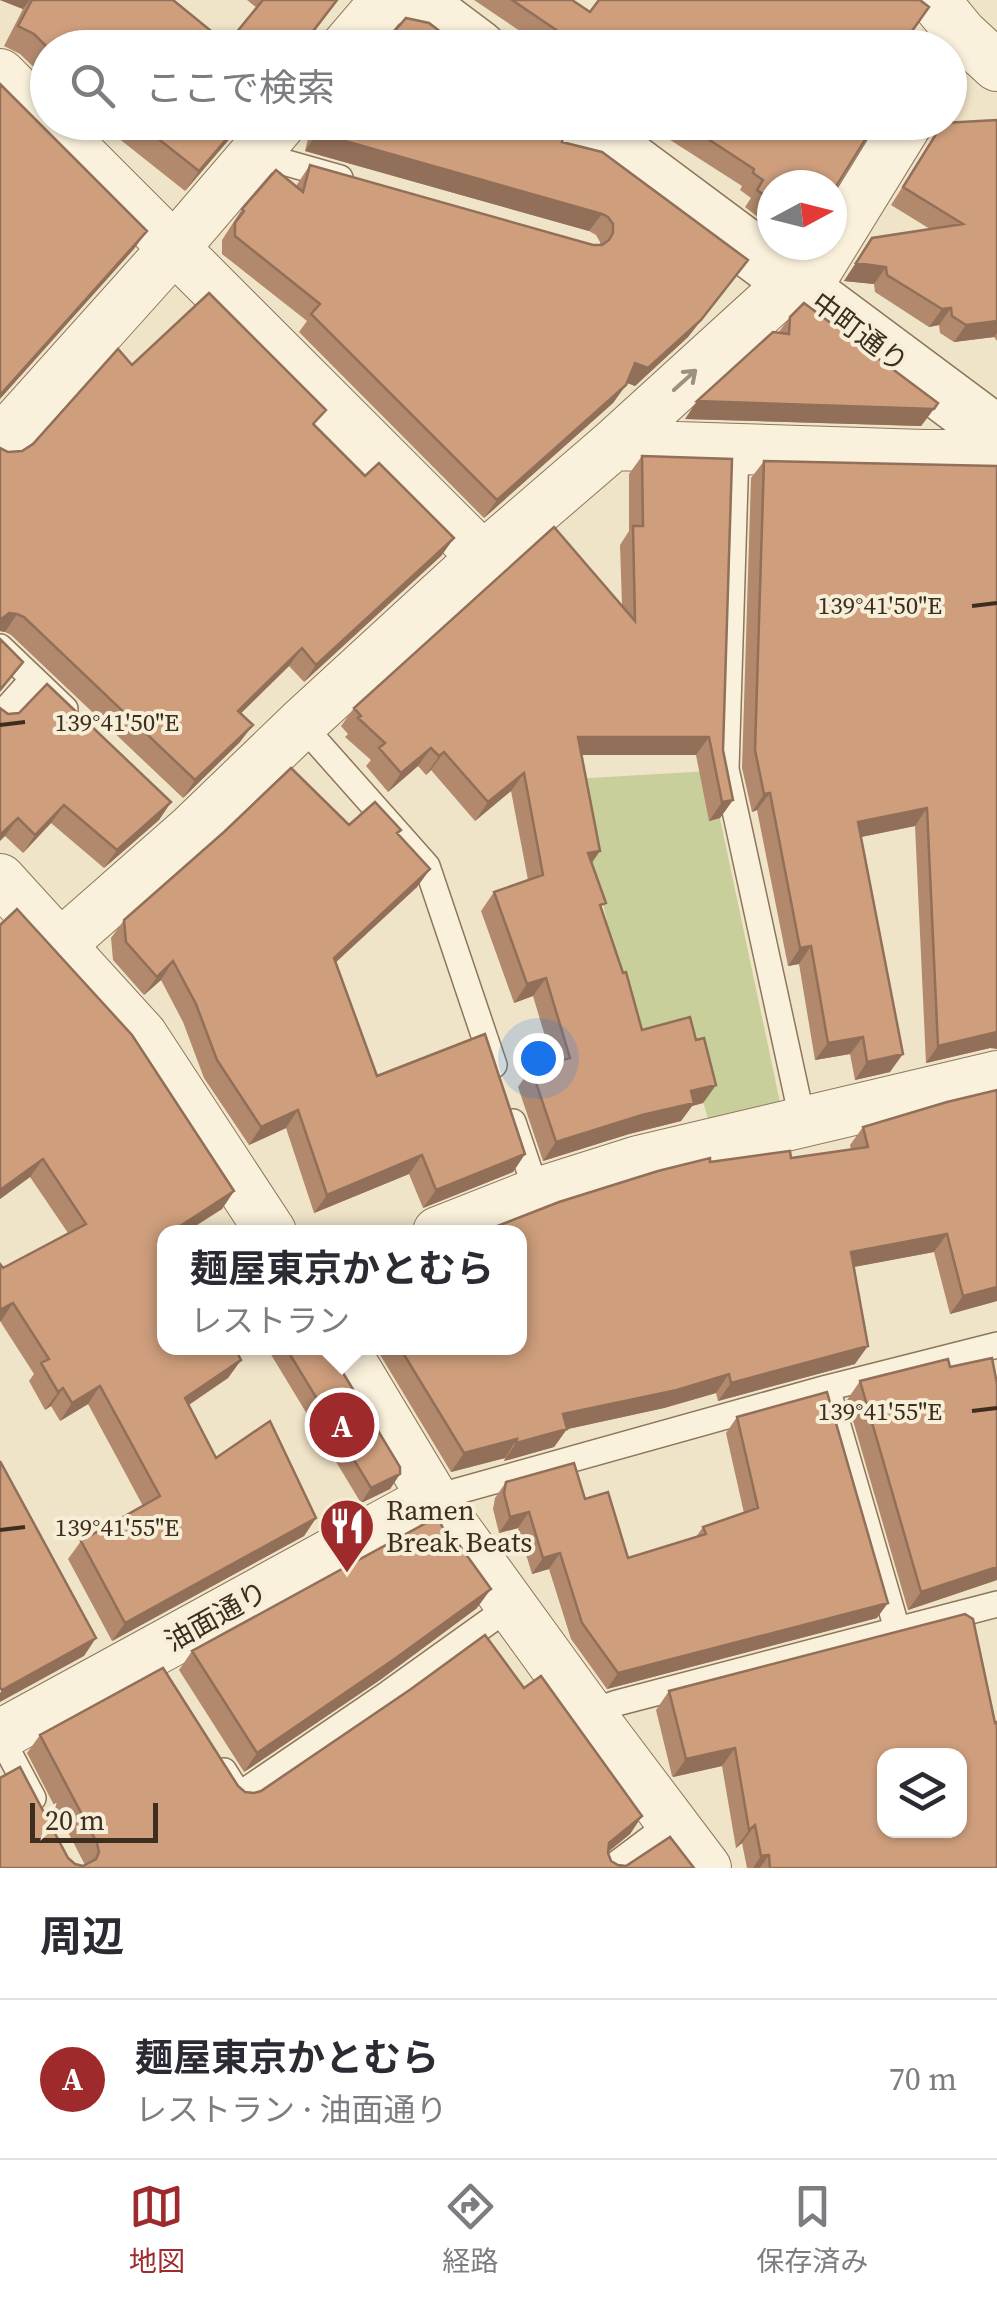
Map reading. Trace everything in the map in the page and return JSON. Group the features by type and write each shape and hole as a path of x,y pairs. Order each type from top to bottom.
{"street":[{"path":"361,30 386,0"},
{"path":"414,0 454,30"},
{"path":"0,74 30,104"},
{"path":"66,140 483,557"},
{"path":"0,442 266,140"},
{"name":"中町通り","path":"602,140 798,286 996,454"},
{"path":"60,945 185,822 301,724 483,557 798,286 896,140"},
{"path":"613,445 996,454"},
{"path":"0,879 142,1034 266,1225"},
{"path":"455,1225 537,1192 638,1161 997,1076"},
{"path":"347,1355 433,1498 706,1868"},
{"name":"油面通り","path":"0,1735 433,1498"}],"lane":[{"path":"272,140 365,185"},
{"path":"736,450 726,769 803,1123"},
{"path":"0,648 77,720"},
{"path":"0,716 34,679"},
{"path":"301,724 427,866 537,1192"},
{"path":"433,1498 827,1388 997,1345"},
{"path":"827,1388 898,1629"},
{"path":"209,1748 238,1794 512,1605"},
{"path":"589,1713 997,1606"},
{"path":"0,1735 44,1818"},
{"path":"611,1868 671,1823"}],"green space":[{"path":"710,771 781,1107 708,1119 685,1037 645,1047 621,978 572,779"}],"building":[{"path":"32,0 173,0 210,30 30,32 18,26"},
{"path":"263,0 337,0 314,30 238,30"},
{"path":"512,0 572,0 590,12 599,0 920,0 929,7 913,30 556,30"},
{"path":"406,18 429,23 438,30 396,30"},
{"path":"0,84 30,114 30,140 56,140 147,231 0,395"},
{"path":"997,120 997,321 966,325 952,316 951,308 942,309 887,275 886,267 856,263 872,238 963,224 903,187 932,140 967,140 967,122"},
{"path":"160,140 226,140 199,171"},
{"path":"342,140 562,140 602,152 748,260 701,320 648,368 635,363 626,385 497,500 311,314 320,304 235,236 235,223 242,209 276,170 303,192 310,165 593,245 602,245 613,233 613,224 602,214"},
{"path":"710,140 865,140 846,170 753,173 754,169"},
{"path":"209,293 326,410 313,424 365,476 379,463 454,538 316,665 302,648 238,711 253,725 195,780 24,617 9,613 0,620 0,448 22,451 33,444 118,349 132,365"},
{"path":"804,303 938,403 934,409 697,401 773,332 789,334 790,317"},
{"path":"642,456 732,459 723,750 733,800 722,802 709,737 578,737 600,851 588,853 606,903 600,905 623,973 626,972 642,1030 690,1017 696,1040 704,1038 716,1085 691,1091 694,1103 556,1142 531,1068 570,1058 546,978 527,984 494,892 543,875 524,773 488,802 444,752 439,756 431,748 401,773 379,748 385,743 358,718 361,716 354,708 554,527 635,621 633,526 643,526"},
{"path":"764,461 997,466 997,1032 938,1046 927,808 858,822 903,1054 867,1062 863,1037 828,1043 811,946 800,948 770,793 764,794 755,750"},
{"path":"0,639 23,662 0,690"},
{"path":"47,684 171,802 117,850 64,805 35,835 18,818 0,835 0,708 8,714 19,713"},
{"path":"291,768 349,825 375,802 430,869 334,958 377,1076 485,1034 525,1154 436,1190 422,1155 327,1195 298,1110 261,1127 217,1060 196,1004 173,961 157,977 126,942 124,920"},
{"path":"17,909 132,1035 234,1191 182,1225 157,1225 157,1355 238,1355 241,1360 185,1398 216,1458 270,1421 316,1518 125,1623 81,1541 160,1496 100,1386 72,1403 63,1388 58,1392 41,1363 49,1359 13,1303 0,1310 0,1264 3,1268 86,1224 43,1159 0,1190 0,925"},
{"path":"997,1090 997,1287 963,1296 947,1234 851,1252 868,1346 731,1383 729,1374 677,1390 563,1414 567,1429 464,1453 404,1355 527,1355 527,1225 500,1225 559,1202 710,1158 710,1162 790,1151 791,1158 868,1147 863,1127"},
{"path":"290,1355 332,1355 400,1467 400,1474 371,1488"},
{"path":"992,1358 997,1384 997,1567 921,1592 860,1381 948,1359 950,1367"},
{"path":"827,1392 888,1603 618,1673 582,1623 560,1553 543,1558 529,1512 510,1517 504,1493 506,1482 574,1463 585,1499 608,1492 628,1558 706,1534 703,1527 758,1508 737,1417"},
{"path":"0,1461 96,1638 2,1690 0,1688"},
{"path":"437,1517 455,1550 460,1546 491,1589 257,1753 192,1651"},
{"path":"965,1614 973,1619 997,1722 997,1868 770,1868 769,1855 761,1856 755,1825 749,1830 735,1748 686,1759 669,1691"},
{"path":"485,1635 524,1688 541,1676 642,1816 609,1843 611,1861 626,1866 670,1837 694,1868 0,1868 0,1778 20,1767 68,1858 83,1866 96,1859 97,1843 40,1735 163,1668 238,1786 254,1793"}],"place":[{"name":"麺屋東京かとむら","path":"342,1425"},
{"name":"Ramen Break Beats","path":"347,1575"}]}
